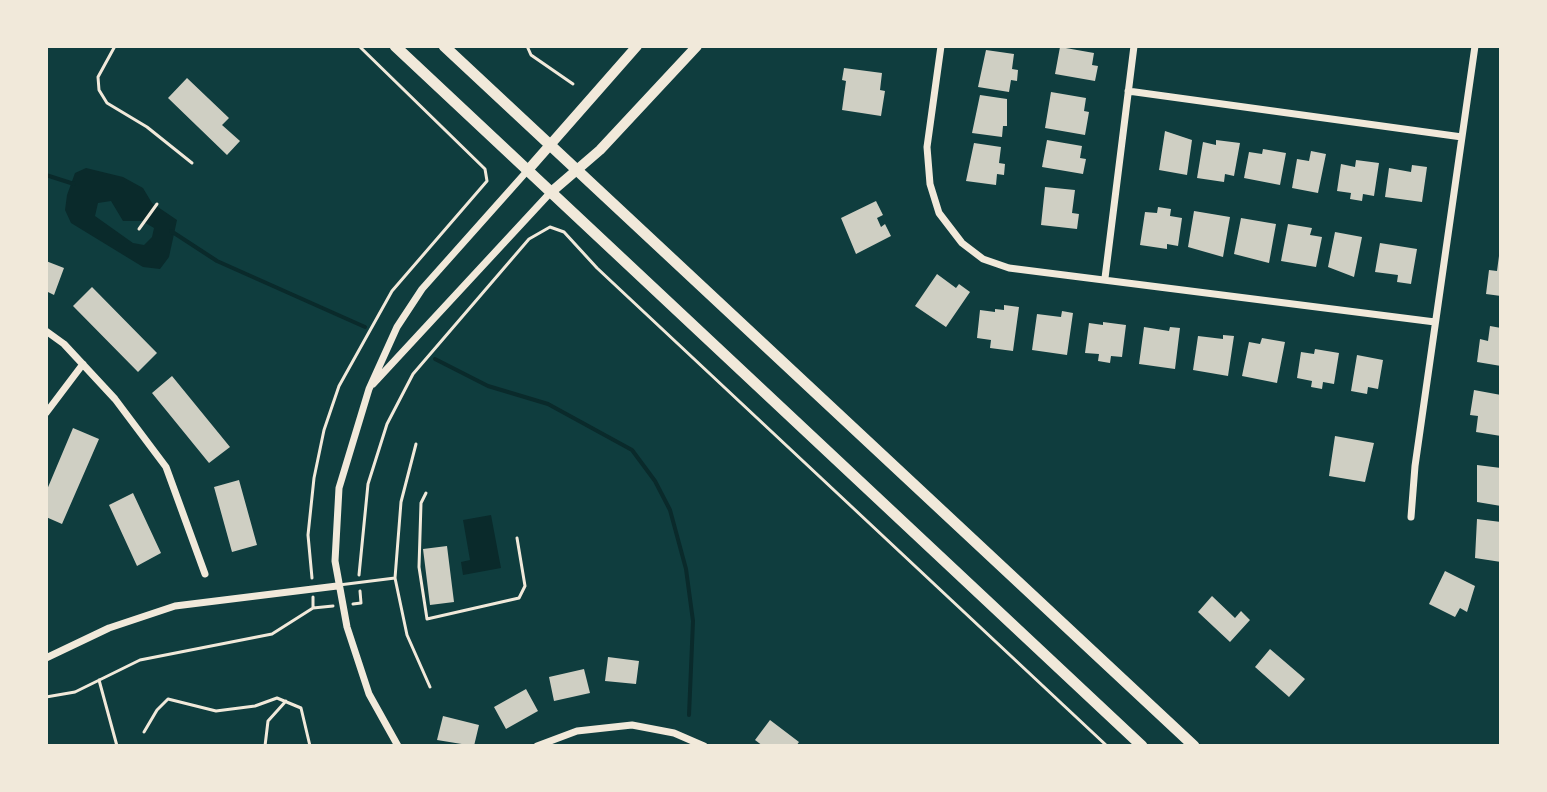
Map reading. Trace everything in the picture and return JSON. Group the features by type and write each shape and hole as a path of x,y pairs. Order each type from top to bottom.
{"highway":[{"path":"395,46 1142,746"},
{"path":"444,46 1194,746"}],"main road":[{"path":"528,170 548,143 637,46"},
{"path":"550,193 600,150 697,46"}],"street":[{"path":"941,46 927,147 930,184 939,213 962,243 983,259 1009,268 1435,322"},
{"path":"1105,278 1134,46"},
{"path":"1411,517 1435,322 1475,46"},
{"path":"1128,91 1462,137"},
{"path":"398,746 369,694 337,586 334,524 339,488 369,389 387,346 422,289 528,170"},
{"path":"369,389 550,193"},
{"path":"46,331 83,364 136,423 166,467 205,574"},
{"path":"46,413 83,364"},
{"path":"46,658 109,628 175,606 337,586"},
{"path":"537,746 577,731 632,725 674,733 704,746"}],"lane":[{"path":"115,46 98,77 99,90 107,103 147,127 192,163"},
{"path":"416,444 401,502 395,578 407,635 430,687"},
{"path":"337,586 395,578"}],"path":[{"path":"313,608 308,535 314,478 324,430 339,386 392,291 487,181 485,169 359,46"},
{"path":"527,46 531,55 573,84"},
{"path":"139,229 157,204"},
{"path":"46,697 75,692 140,660 272,634 313,608 361,603 368,484 387,424 413,374 529,239 550,227 564,232 609,279 1107,746"},
{"path":"426,493 421,503 419,567 427,619 519,598 525,586 517,538"},
{"path":"99,680 117,746"},
{"path":"144,732 162,702 168,699 216,711 287,700 301,708 310,746"},
{"path":"265,746 268,721 287,700"}],"water":[{"path":"86,168 123,177 143,188 152,203 177,220 169,257 160,269 143,267 71,223 65,210 75,173","holes":["111,201 123,221 142,221 154,228 152,237 144,245 133,243 95,216 98,203"]},
{"path":"491,515 501,568 463,575 461,562 470,560 463,520"}],"building":[{"path":"1060,47 1094,53 1092,65 1098,66 1095,81 1055,74"},
{"path":"986,50 1014,54 1012,69 1018,70 1017,81 1011,80 1009,92 978,87"},
{"path":"844,68 882,73 880,90 885,91 881,116 842,110 846,81 842,80"},
{"path":"187,78 229,118 222,125 240,141 227,155 168,98"},
{"path":"1051,92 1086,98 1084,111 1089,112 1085,135 1045,128"},
{"path":"980,95 1007,99 1007,126 1003,126 1002,137 972,133"},
{"path":"1165,131 1192,140 1187,175 1159,170"},
{"path":"1047,140 1082,146 1080,158 1086,159 1083,174 1042,167"},
{"path":"1216,140 1240,143 1234,176 1225,174 1224,182 1197,178 1203,142 1216,145"},
{"path":"974,143 1001,147 999,163 1005,164 1004,175 997,174 996,185 966,181"},
{"path":"1263,149 1286,153 1280,185 1244,178 1249,152 1262,154"},
{"path":"1311,151 1326,154 1318,193 1292,188 1297,159 1309,161"},
{"path":"1356,160 1379,163 1374,196 1363,194 1362,201 1350,199 1351,193 1337,191 1341,164 1355,167"},
{"path":"1412,165 1427,167 1422,202 1385,197 1389,168 1411,172"},
{"path":"1045,187 1075,190 1072,213 1079,214 1077,229 1041,225"},
{"path":"876,201 883,215 877,218 881,227 885,224 891,236 856,254 841,218"},
{"path":"1158,207 1171,209 1170,216 1182,218 1178,246 1167,244 1167,249 1140,245 1145,212 1157,213"},
{"path":"1194,211 1230,217 1223,257 1188,247"},
{"path":"1241,218 1276,224 1269,263 1234,254"},
{"path":"1288,224 1312,228 1310,235 1322,237 1316,267 1281,261"},
{"path":"1335,232 1362,237 1354,277 1328,267"},
{"path":"1380,243 1417,249 1411,284 1397,282 1398,275 1375,272"},
{"path":"1499,256 1501,296 1486,294 1489,270 1497,271"},
{"path":"46,261 64,268 54,295 46,291"},
{"path":"937,274 956,288 959,284 970,292 946,327 915,306"},
{"path":"92,287 157,353 138,372 73,306"},
{"path":"1004,305 1019,307 1013,351 990,348 991,340 977,338 980,310 995,312 995,309 1004,310"},
{"path":"1062,311 1073,313 1067,355 1032,350 1037,314 1061,317"},
{"path":"1103,322 1126,325 1122,357 1111,356 1110,363 1098,361 1099,354 1085,353 1089,323 1103,325"},
{"path":"1490,326 1501,328 1501,366 1477,362 1480,339 1488,341"},
{"path":"1144,327 1169,331 1170,327 1180,328 1175,369 1139,364"},
{"path":"1223,335 1234,336 1228,376 1193,370 1198,336 1223,339"},
{"path":"1262,338 1285,342 1277,383 1242,376 1249,342 1260,344"},
{"path":"1315,349 1339,353 1334,384 1323,382 1322,389 1311,387 1312,381 1297,378 1301,352 1314,354"},
{"path":"1357,355 1383,360 1378,389 1368,387 1367,394 1351,391"},
{"path":"172,376 230,447 209,463 152,393"},
{"path":"1474,390 1501,395 1501,436 1476,432 1478,416 1470,415"},
{"path":"73,428 99,439 62,524 46,517 46,492"},
{"path":"1335,436 1374,443 1365,482 1329,476"},
{"path":"1477,465 1501,468 1501,506 1477,502"},
{"path":"239,480 257,545 232,552 214,487"},
{"path":"133,493 161,553 137,566 109,505"},
{"path":"1477,519 1501,522 1501,562 1475,558"},
{"path":"447,546 454,602 430,605 423,549"},
{"path":"1445,571 1475,586 1467,612 1460,608 1455,617 1429,604"},
{"path":"1212,596 1235,618 1241,611 1250,620 1230,642 1198,612"},
{"path":"1270,649 1305,679 1289,697 1255,667"},
{"path":"608,657 639,661 636,684 605,681"},
{"path":"584,669 590,693 554,701 549,677"},
{"path":"526,689 538,711 506,729 494,707"},
{"path":"443,716 479,725 474,746 437,740"},
{"path":"770,720 799,742 796,746 763,746 755,740"}],"waterway":[{"path":"46,175 74,184"},
{"path":"171,231 217,261 365,327"},
{"path":"435,359 488,386 548,404 632,450 655,481 670,510 686,569 693,621 689,715"}]}
